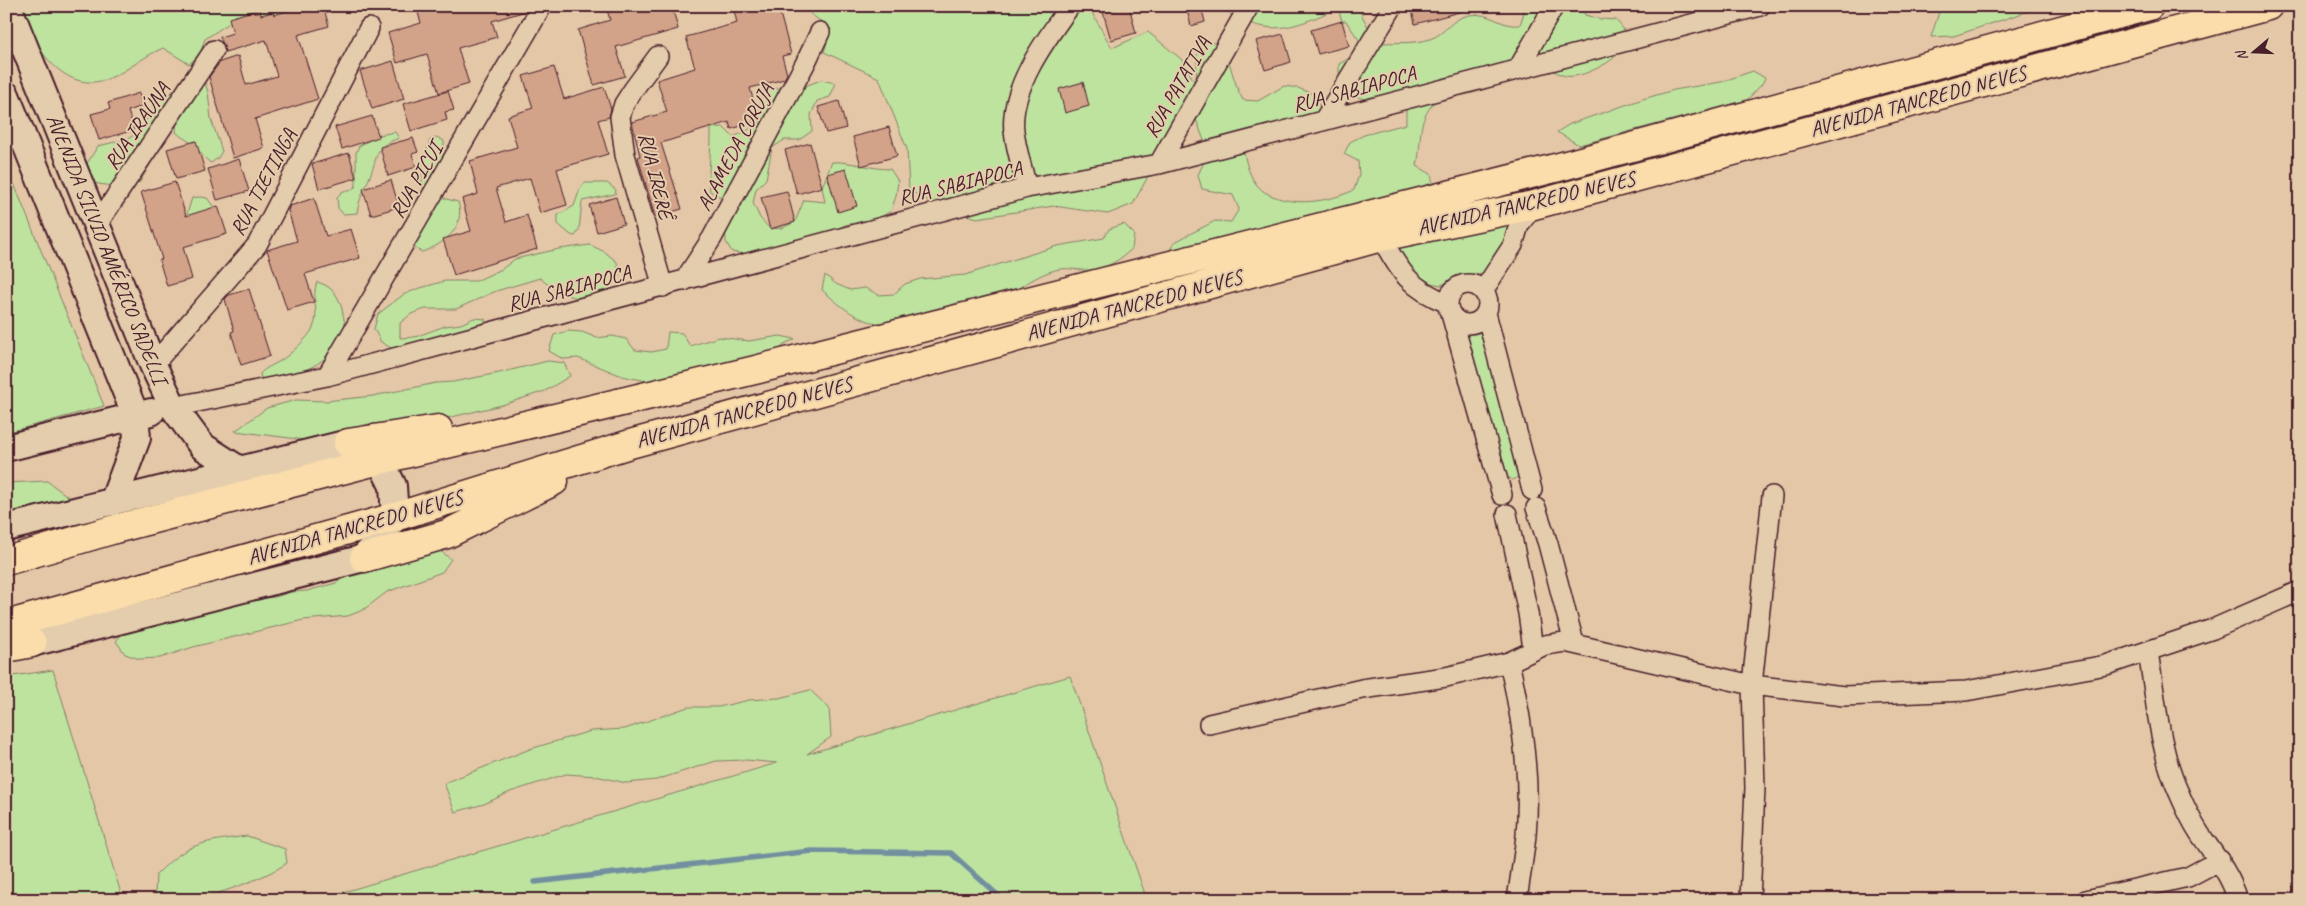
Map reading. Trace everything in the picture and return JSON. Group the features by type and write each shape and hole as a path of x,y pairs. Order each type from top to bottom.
{"main road":[{"name":"AVENIDA SILVIO AMÉRICO SADELLI","path":"8,6 96,226 172,407 202,446 238,469"},
{"name":"AVENIDA TANCREDO NEVES","path":"6,561 115,529 380,460 755,370 1559,167 2148,6"},
{"name":"AVENIDA TANCREDO NEVES","path":"6,625 395,517 630,444 1380,237 1534,205 2268,6"},
{"name":"AVENIDA SILVIO AMÉRICO SADELLI","path":"6,95 134,414 137,438 113,502"},
{"path":"6,528 348,443 616,403"},
{"path":"6,448 134,414 172,407"},
{"path":"348,443 380,460 393,486 395,517 364,558"},
{"path":"6,630 19,646 364,558 448,534 630,444"}],"street":[{"name":"RUA PICUI","path":"327,376 542,6"},
{"name":"RUA PATATIVA","path":"1159,164 1248,6"},
{"path":"1324,120 1393,6"},
{"path":"1518,69 1554,6"},
{"name":"RUA SABIAPOCA","path":"172,407 327,376 684,282 1027,188 1159,164 1518,69 1711,13 1760,6"},
{"path":"1027,188 1014,130 1018,92 1038,53 1069,7"},
{"name":"RUA TIETINGA","path":"153,365 257,245 369,28"},
{"name":"ALAMEDA CORUJA","path":"684,282 712,238 806,62 820,32"},
{"name":"RUA IRAÚNA","path":"96,226 214,50"},
{"name":"RUA IRERÊ","path":"658,56 624,104 620,117 624,155 663,287"},
{"path":"1483,291 1513,245 1519,225 1534,205"},
{"path":"1380,237 1396,266 1408,280 1449,309 1461,323 1468,324 1481,319 1486,313 1488,306 1483,291 1472,284 1465,284 1453,291 1449,309 1502,495"},
{"path":"1486,313 1532,490 1537,502 1533,513 1523,519 1507,514"},
{"path":"1532,490 1522,484 1516,484 1505,490 1501,502 1507,514 1528,613 1533,650"},
{"path":"1750,900 1755,788 1752,685 1772,496"},
{"path":"1536,508 1548,544 1574,644"},
{"path":"1209,724 1362,689 1446,677 1509,662 1533,650 1555,643 1574,644 1752,685 1844,696 1966,691 2106,664 2148,652 2213,629 2300,591"},
{"path":"2148,652 2160,726 2170,769 2178,792 2199,833 2220,860 2232,881 2238,900"},
{"path":"1509,662 1520,712 1526,766 1526,834 1517,900"},
{"path":"2086,900 2188,877 2220,860"}],"green space":[{"path":"13,6 322,6 273,19 243,14 205,39 200,54 189,64 163,48 117,75 93,82 77,80 63,73 51,62 40,49"},
{"path":"800,6 1084,6 1092,13 1112,48 1148,32 1181,59 1197,86 1133,204 1108,214 1054,206 977,218 951,213 909,190 907,149 879,78 824,52 831,29"},
{"path":"1218,6 1357,6 1371,33 1384,43 1425,41 1440,34 1457,20 1469,15 1483,15 1507,24 1520,25 1526,6 1580,6 1585,15 1600,19 1616,20 1625,31 1625,39 1623,47 1614,58 1598,68 1580,75 1566,76 1542,63 1479,91 1453,96 1440,96 1432,105 1423,121 1417,166 1431,174 1434,190 1167,254 1175,242 1215,221 1231,222 1239,209 1233,195 1202,189 1198,175 1204,162 1206,146 1196,119 1197,55 1207,42 1222,44 1243,100 1258,101 1284,86 1298,88 1313,94 1320,107 1316,122 1243,137 1248,169 1256,184 1268,194 1289,201 1300,202 1334,198 1354,190 1359,175 1358,161 1344,154 1350,142 1364,135 1406,124 1406,109 1359,97 1344,88 1340,80 1339,64 1353,56 1363,46 1346,21 1342,21 1338,8 1305,22 1278,28 1251,23"},
{"path":"1941,6 1968,9 1979,6 2044,6 1954,36 1931,37"},
{"path":"1753,71 1765,78 1747,100 1579,145 1557,132 1570,124 1643,99 1674,90 1721,82"},
{"path":"198,79 205,83 208,92 211,119 222,151 218,158 211,163 193,144 176,132 177,117 140,182 114,186 87,181 86,165 98,146 128,139 141,130 155,104 174,91"},
{"path":"821,80 836,83 830,97 817,101 811,115 812,131 799,140 784,140 772,148 766,179 756,189 753,203 760,218 770,229 782,228 795,222 804,200 825,202 822,187 832,162 890,169 898,181 891,211 879,218 845,225 831,232 755,252 744,254 732,252 726,242 724,199 710,191 711,128 723,127 733,137 747,131 759,121 762,92 777,88 792,91"},
{"path":"395,132 399,138 385,145 378,152 357,213 343,214 338,208 337,197 343,191 350,191 356,186 356,153 359,146 379,135"},
{"path":"437,137 444,141 438,192 443,198 458,202 459,219 456,227 446,239 422,252 413,247 411,240 424,194 421,171 430,140"},
{"path":"6,164 104,406 6,433"},
{"path":"585,183 607,183 616,190 615,194 582,201 579,230 575,236 558,224 558,215 574,206 580,189"},
{"path":"192,198 207,198 216,210 190,221 187,214"},
{"path":"1512,213 1512,235 1487,272 1465,276 1441,285 1431,283 1413,273 1395,244"},
{"path":"1124,224 1134,234 1132,249 1115,262 1103,268 1089,270 1063,269 1052,271 1002,297 980,305 935,310 897,322 881,323 862,319 837,303 822,290 825,275 836,284 850,290 865,288 879,295 894,294 905,284 920,279 965,275 1057,246 1104,238 1109,229"},
{"path":"590,245 605,252 617,262 619,276 611,287 602,294 581,298 571,296 560,292 540,278 496,291 456,309 425,309 411,314 400,323 400,338 415,337 445,326 461,324 474,318 485,319 485,325 393,349 381,342 374,329 378,314 403,295 417,289 445,281 476,281 502,269 515,259 559,249"},
{"path":"317,282 330,288 338,299 345,323 344,335 330,354 313,366 304,371 262,382 260,374 284,359 307,337 313,328 316,317 315,288"},
{"path":"1475,328 1482,332 1520,475 1513,480 1505,476 1466,337 1468,332"},
{"path":"568,331 582,332 597,338 612,336 626,339 635,350 651,352 666,349 668,332 682,333 690,346 719,337 749,341 780,336 795,339 786,343 776,353 652,382 622,376 578,358 563,359 549,351 554,335"},
{"path":"548,361 564,363 570,376 545,391 502,405 443,419 369,424 313,441 235,431 267,408 296,400 326,401 373,396 499,373"},
{"path":"47,481 70,498 69,521 50,532 6,542 6,483"},
{"path":"439,550 451,559 442,572 387,592 363,610 348,616 303,620 193,647 160,658 140,659 125,654 116,641 131,624 244,600 307,591 336,583 350,574"},
{"path":"53,670 123,900 6,900 6,677"},
{"path":"1070,676 1147,900 317,900 777,763 746,760 716,761 656,780 626,783 596,776 566,774 510,792 484,804 455,812 444,783 530,749 591,731 625,729 688,707 719,707 749,700 779,698 810,690 829,708 831,737 807,754"},
{"path":"247,836 285,849 287,863 253,880 200,898 180,900 167,899 155,895 156,875 167,864 187,850 207,842"}],"building":[{"path":"303,6 323,6 329,26 298,35 318,99 255,119 264,148 233,158 209,77 220,62 238,56 246,85 277,76 266,40 225,52 220,37 233,33 229,18 259,9 261,15 273,12 274,15"},
{"path":"416,6 529,6 526,11 492,21 497,37 458,48 469,84 439,93 427,54 397,63 388,33 421,23"},
{"path":"606,6 672,6 678,29 616,47 625,76 594,85 578,30 610,20"},
{"path":"733,6 778,6 791,54 782,56 787,74 784,79 750,88 759,121 731,129 729,122 661,143 682,209 655,217 638,157 640,156 632,122 667,112 657,80 695,68 686,37 737,23"},
{"path":"1129,6 1136,33 1111,40 1103,12"},
{"path":"1186,6 1201,6 1205,22 1191,26"},
{"path":"1411,6 1463,6 1463,11 1415,24"},
{"path":"1342,21 1349,46 1318,54 1311,30"},
{"path":"1283,34 1291,62 1265,70 1256,41"},
{"path":"393,61 404,99 372,109 360,71"},
{"path":"554,67 564,99 604,87 611,109 609,117 598,120 608,154 557,169 567,205 540,213 530,178 496,188 506,222 527,215 537,249 454,275 443,239 471,231 462,199 478,194 470,161 517,147 508,116 533,108 523,76"},
{"path":"1083,82 1089,106 1065,113 1059,89"},
{"path":"448,91 454,110 445,112 447,120 411,131 403,104"},
{"path":"139,93 143,106 128,111 134,130 99,140 91,114 110,109 108,103"},
{"path":"839,101 846,128 826,133 818,107"},
{"path":"372,116 379,137 342,149 335,127"},
{"path":"889,127 897,156 861,166 853,137"},
{"path":"413,138 418,152 412,154 416,167 388,176 380,147"},
{"path":"196,141 205,171 176,179 167,149"},
{"path":"810,143 822,187 797,194 785,150"},
{"path":"349,153 356,178 319,189 312,164"},
{"path":"239,159 249,191 217,200 208,169"},
{"path":"846,169 857,206 838,212 827,174"},
{"path":"391,180 399,207 371,215 363,189"},
{"path":"175,182 186,216 218,206 227,234 183,247 192,279 167,286 159,260 162,259 141,192"},
{"path":"787,191 795,222 770,229 761,197"},
{"path":"616,197 624,224 597,232 589,205"},
{"path":"314,198 326,236 351,229 360,258 305,274 314,302 287,310 267,250 297,241 288,210 290,206"},
{"path":"249,289 270,356 241,365 231,332 234,331 225,299 229,295"}],"waterway":[{"path":"535,882 812,851 951,853 1003,900"}]}
